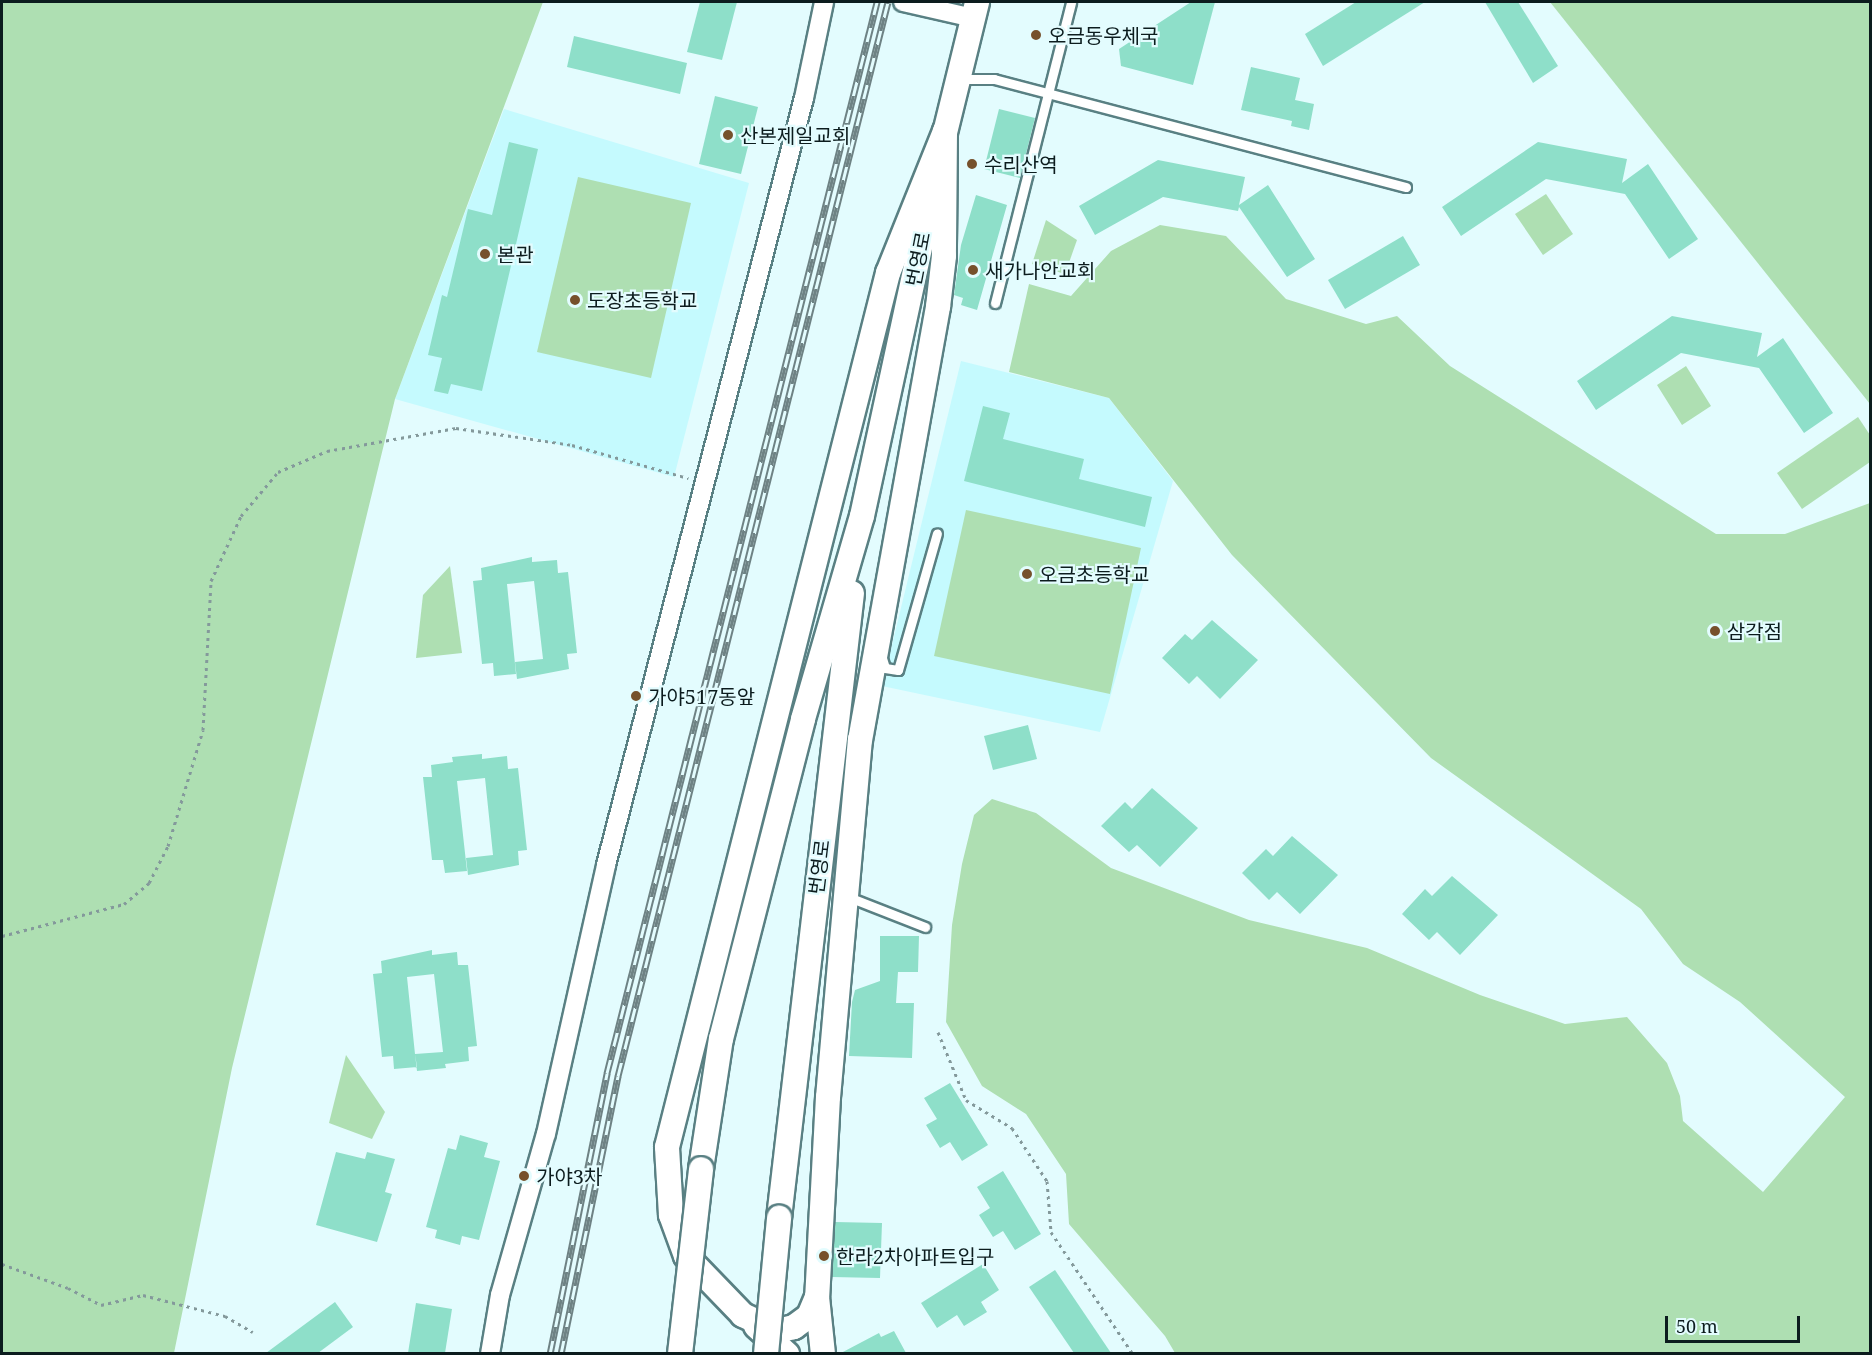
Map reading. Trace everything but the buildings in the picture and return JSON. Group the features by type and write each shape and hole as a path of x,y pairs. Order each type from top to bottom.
{"street":[{"path":"490,1353 500,1295 546,1134 606,865 804,99 824,2"},
{"path":"903,2 975,10"},
{"name":"번영로","path":"680,1353 701,1169 721,1039 803,719 862,516 945,131 975,10"},
{"path":"823,1353 817,1297 828,1097 860,739 876,638 938,307 944,256 945,131"},
{"path":"787,1353 743,1315 687,1256 671,1215 667,1147 888,273 945,131"},
{"name":"번영로","path":"766,1353 779,1218 862,516"},
{"path":"743,1315 777,1331 794,1327 808,1316 817,1297"}],"lane":[{"path":"995,303 1071,2"},
{"path":"958,79 994,79 1046,95 1406,187"},
{"path":"876,638 885,668 898,670 937,533"},
{"path":"846,896 925,927"}],"path":[{"path":"2,936 124,904 149,883 168,846 203,730 211,581 241,516 278,472 327,451 456,428 572,445 704,483"},
{"path":"938,1032 966,1100 1012,1128 1047,1181 1051,1232 1133,1353"},
{"path":"2,1264 68,1288 101,1305 143,1294 225,1316 253,1332"}],"shaded area":[{"name":"도장초등학교","path":"504,109 749,183 674,477 395,399"},
{"name":"오금초등학교","path":"961,361 1109,398 1173,481 1100,732 882,686"}],"green space":[{"path":"2,2 543,2 395,399 232,1068 174,1353 2,1353"},
{"path":"1550,2 1870,2 1870,404"},
{"path":"578,177 691,203 651,378 537,352"},
{"path":"1546,194 1573,234 1543,255 1515,214"},
{"path":"1046,220 1077,240 1065,274 1032,264"},
{"path":"1160,225 1226,236 1286,299 1366,324 1397,316 1450,366 1716,534 1785,534 1870,503 1870,1353 1175,1353 1165,1336 1069,1224 1066,1174 1026,1114 982,1086 946,1022 952,925 962,864 974,815 992,799 1036,813 1111,868 1249,920 1367,948 1480,995 1565,1024 1627,1017 1667,1063 1680,1096 1683,1121 1763,1192 1845,1097 1740,1002 1683,964 1641,909 1431,758 1232,555 1109,398 1009,372 1029,284 1071,296 1111,251"},
{"path":"1686,366 1711,406 1682,425 1657,385"},
{"path":"1858,417 1870,435 1870,462 1802,509 1777,473"},
{"path":"966,510 1141,548 1110,694 934,656"},
{"path":"450,566 462,653 416,658 423,595"},
{"path":"346,1055 385,1112 372,1139 329,1123"}],"railway":[{"path":"550,1354 607,1073 877,2"},
{"path":"561,1354 618,1076 888,2"}],"place":[{"name":"오금동우체국","path":"1036,35"},
{"name":"산본제일교회","path":"728,135"},
{"name":"수리산역","path":"972,164"},
{"name":"본관","path":"485,254"},
{"name":"새가나안교회","path":"973,270"},
{"name":"도장초등학교","path":"575,300"},
{"name":"오금초등학교","path":"1027,574"},
{"name":"삼각점","path":"1715,631"},
{"name":"가야517동앞","path":"636,696"},
{"name":"가야3차","path":"524,1176"},
{"name":"한라2차아파트입구","path":"824,1256"}]}
